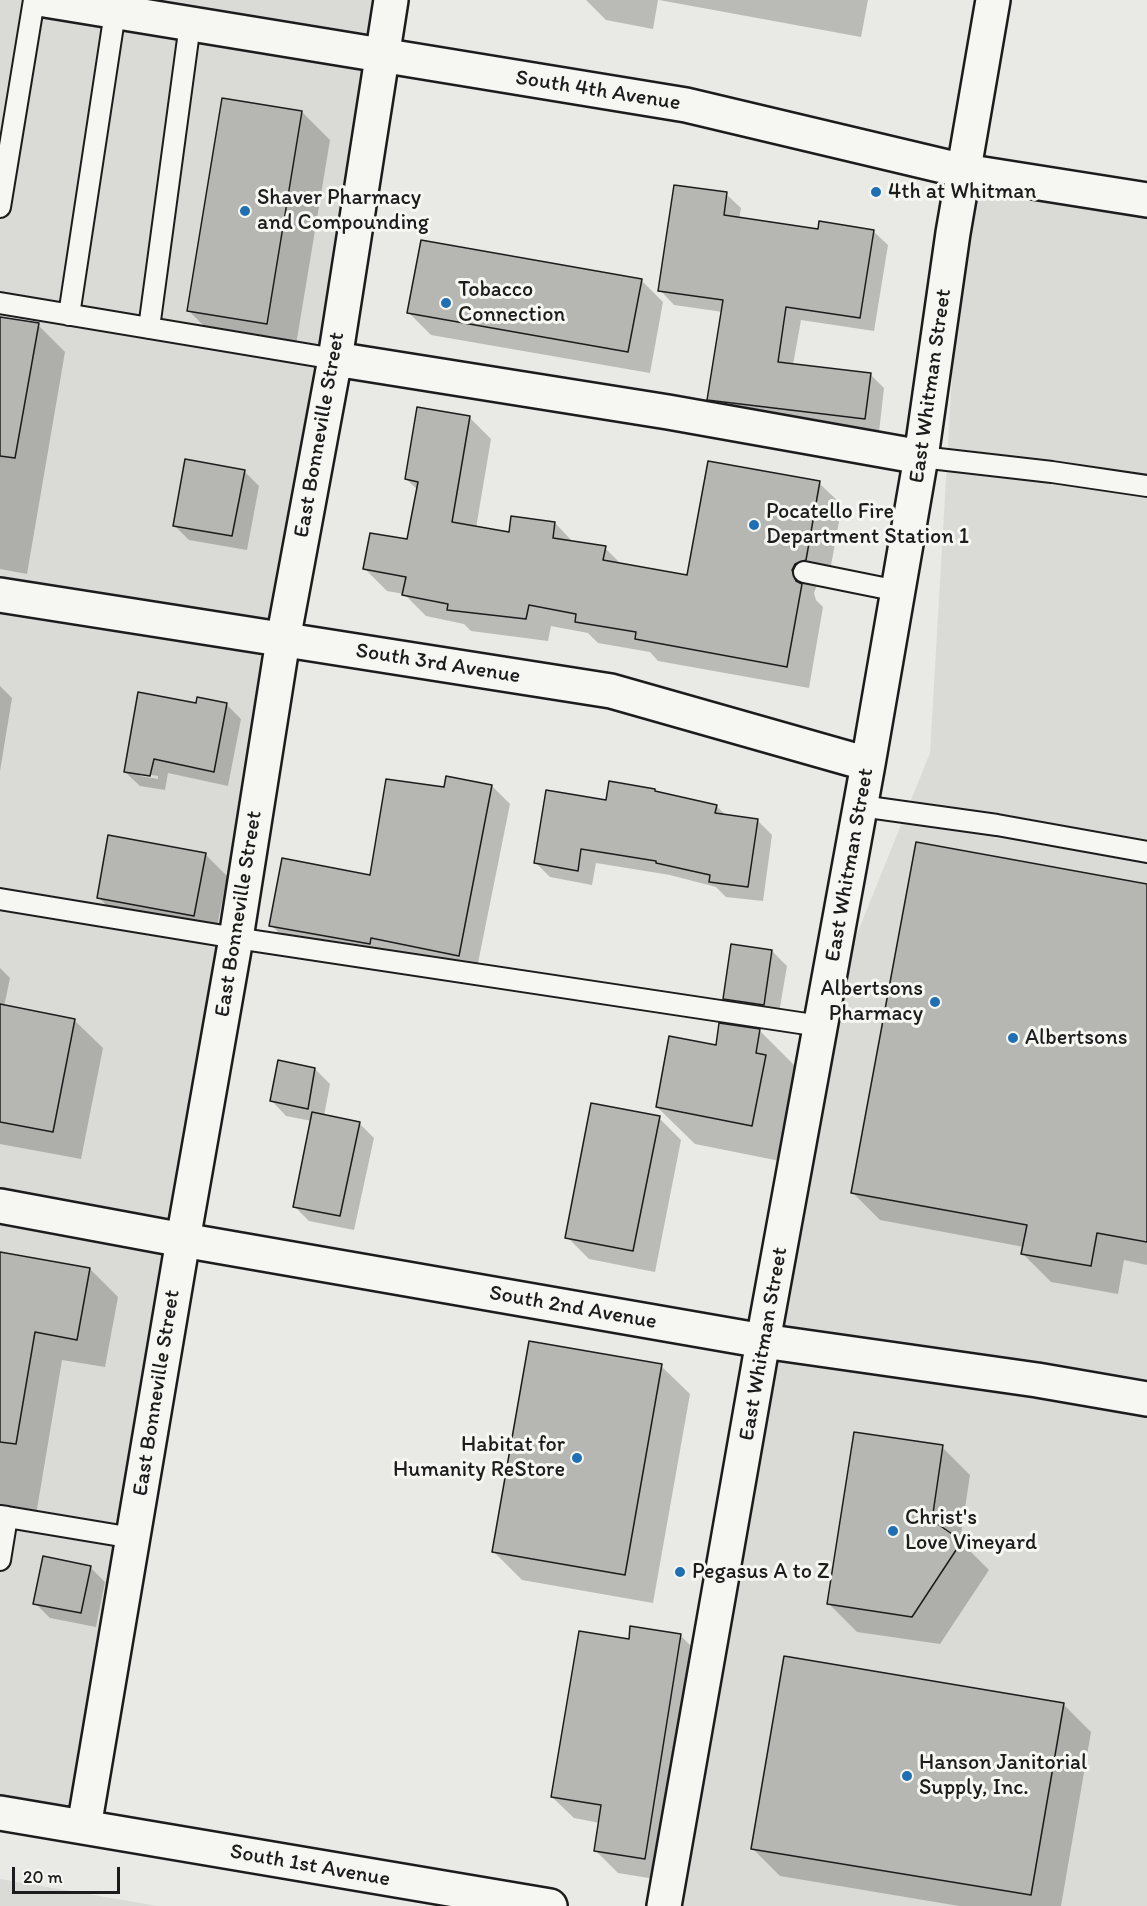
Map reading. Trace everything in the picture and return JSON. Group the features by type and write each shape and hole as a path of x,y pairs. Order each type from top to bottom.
{"street":[{"name":"South 4th Avenue","path":"45,0 686,105 964,171 1147,201"},
{"name":"East Bonneville Street","path":"84,1827 236,938 284,640 335,359 391,0"},
{"name":"East Whitman Street","path":"664,1906 763,1341 861,806 921,457 964,171 993,0"},
{"path":"335,359 668,412 921,457"},
{"name":"South 3rd Avenue","path":"0,595 611,691 868,764"},
{"name":"South 2nd Avenue","path":"0,1206 763,1341 1037,1380 1147,1399"},
{"name":"South 1st Avenue","path":"0,1813 550,1906"}],"lane":[{"path":"0,207 34,0"},
{"path":"69,315 115,12"},
{"path":"149,328 190,24"},
{"path":"0,303 335,359"},
{"path":"921,457 1147,486"},
{"path":"804,572 898,591"},
{"path":"861,806 997,825 1147,852"},
{"path":"0,899 236,938 820,1026"},
{"path":"0,1560 3,1516 133,1538"}],"shaded area":[{"path":"0,0 391,0 84,1827 0,1813"},
{"path":"964,171 1147,200 1147,1906 664,1906 820,1026 930,753"},
{"path":"0,1879 158,1906 0,1906"}],"building":[{"name":"Shaver Pharmacy and Compounding","path":"222,98 302,111 267,324 187,311"},
{"path":"674,185 727,192 724,215 818,229 819,221 874,230 860,318 786,307 778,362 871,373 865,419 707,400 723,300 658,291"},
{"path":"421,240 642,279 628,352 407,313"},
{"path":"0,317 39,323 15,458 0,456"},
{"path":"417,407 470,416 452,522 509,532 511,516 555,522 553,538 606,546 603,560 687,575 708,461 820,481 806,560 795,564 792,570 796,581 802,584 787,667 635,639 636,632 575,622 576,614 529,605 526,619 447,610 448,604 402,595 406,577 363,569 370,533 407,539 418,482 405,479"},
{"path":"185,459 245,470 232,536 173,526"},
{"path":"138,692 196,703 197,697 227,703 214,772 154,759 150,776 124,772"},
{"path":"446,776 492,785 459,956 371,938 370,944 269,926 282,858 370,875 386,779 444,787"},
{"path":"609,781 655,789 655,791 717,805 715,813 758,819 748,887 709,882 710,875 656,863 656,861 581,849 578,871 534,863 546,790 606,800"},
{"path":"108,835 206,853 194,916 97,898"},
{"name":"Albertsons","path":"916,842 1147,884 1147,1242 1097,1233 1091,1266 1021,1254 1027,1225 851,1193"},
{"path":"731,944 772,950 764,1005 723,999"},
{"path":"0,1004 75,1019 53,1132 0,1122"},
{"path":"719,1023 760,1029 756,1053 766,1055 752,1126 656,1107 669,1036 716,1045"},
{"path":"278,1060 315,1068 308,1109 270,1101"},
{"path":"591,1103 660,1116 633,1251 565,1238"},
{"path":"312,1112 360,1122 340,1216 293,1207"},
{"path":"0,1252 90,1268 77,1340 35,1332 16,1444 0,1442"},
{"name":"Habitat for Humanity ReStore","path":"529,1341 662,1364 625,1575 492,1552"},
{"name":"Christ's Love Vineyard","path":"854,1432 943,1445 932,1520 962,1541 912,1617 827,1604"},
{"path":"43,1556 91,1566 81,1613 33,1604"},
{"path":"630,1626 681,1634 645,1859 594,1851 601,1805 551,1797 579,1631 629,1639"},
{"name":"Hanson Janitorial Supply, Inc.","path":"784,1656 1064,1703 1031,1895 751,1849"}],"place":[{"name":"4th at Whitman","path":"876,192"},
{"name":"Shaver Pharmacy and Compounding","path":"245,211"},
{"name":"Tobacco Connection","path":"446,303"},
{"name":"Pocatello Fire Department Station 1","path":"754,525"},
{"name":"Albertsons Pharmacy","path":"935,1002"},
{"name":"Albertsons","path":"1013,1038"},
{"name":"Habitat for Humanity ReStore","path":"577,1458"},
{"name":"Christ's Love Vineyard","path":"893,1531"},
{"name":"Pegasus A to Z","path":"680,1572"},
{"name":"Hanson Janitorial Supply, Inc.","path":"907,1776"}]}
